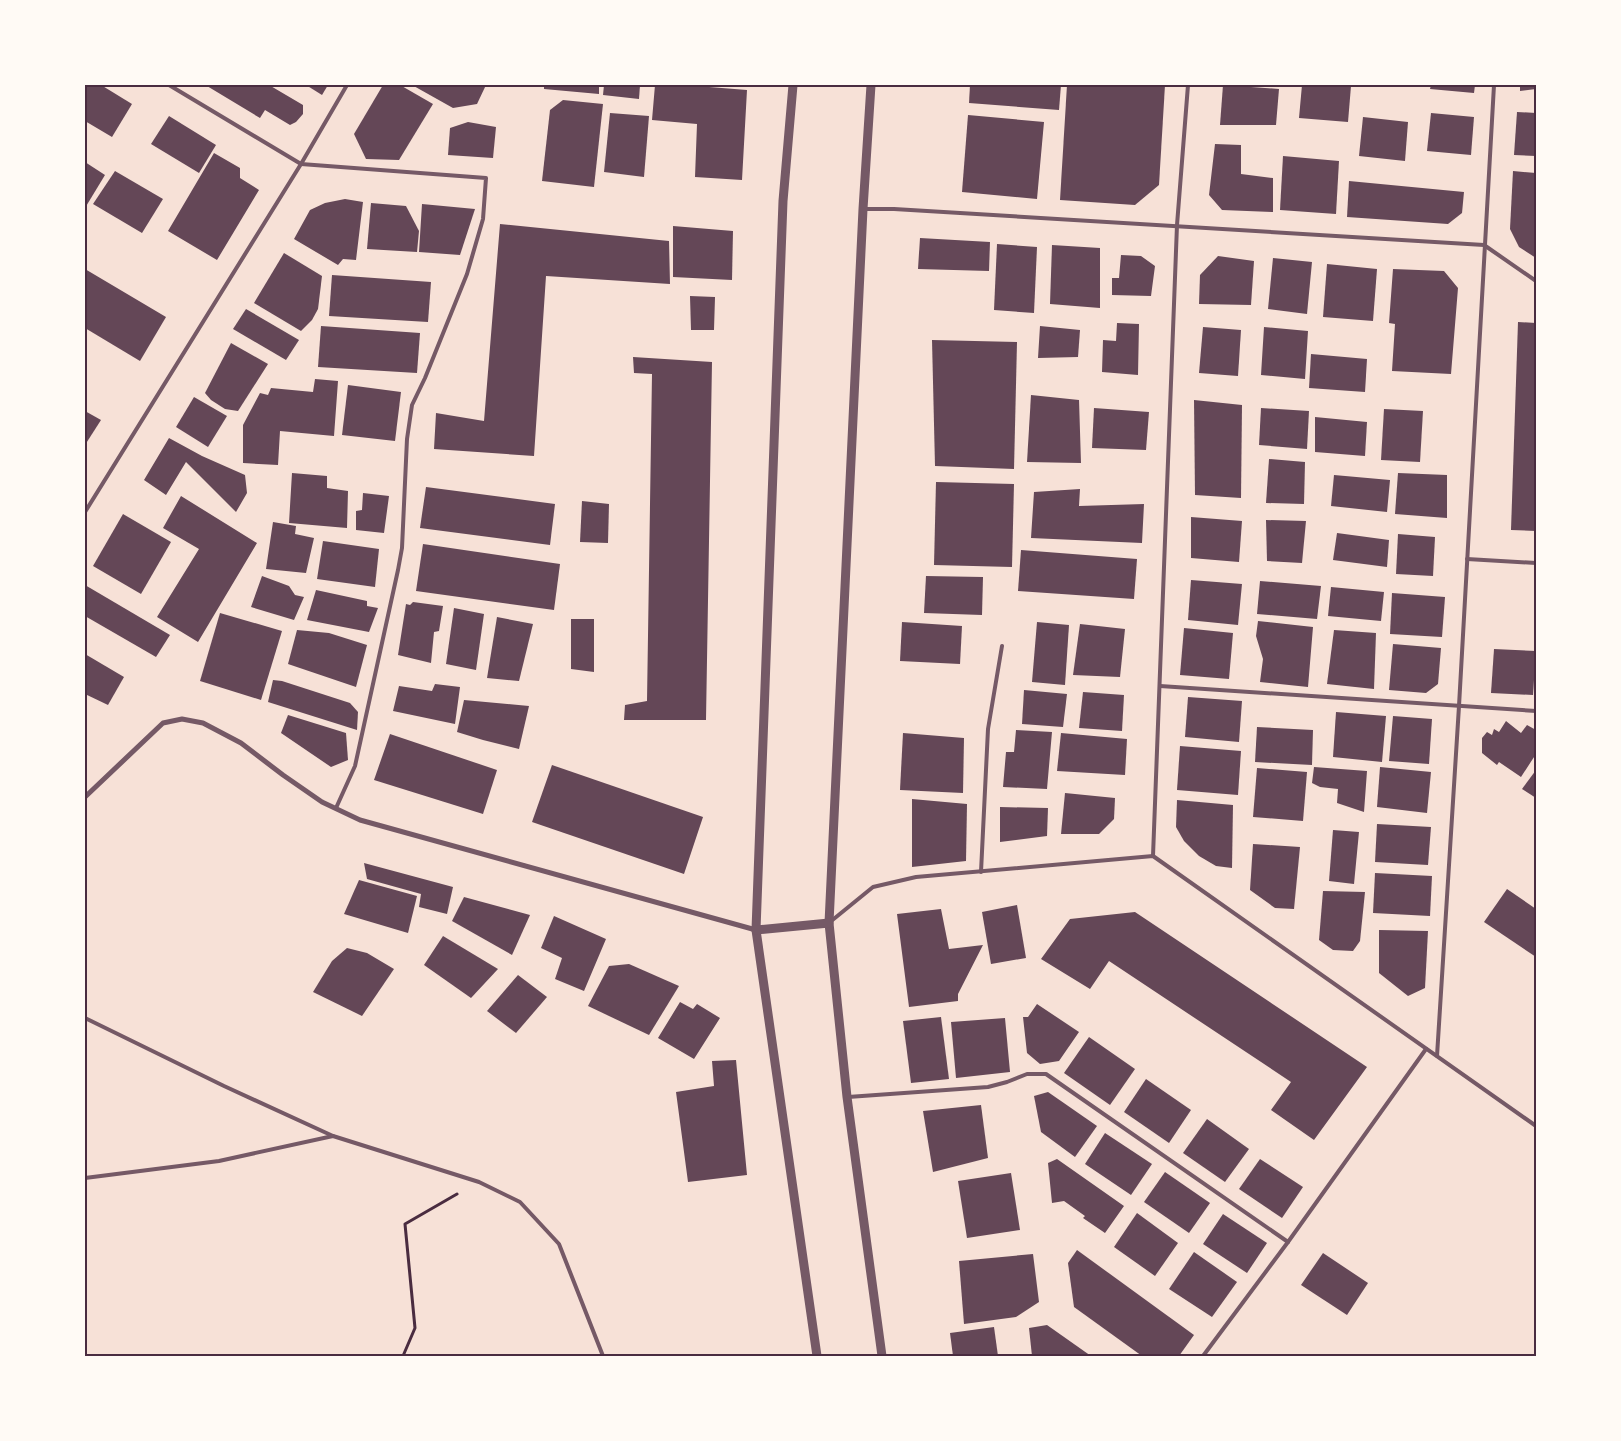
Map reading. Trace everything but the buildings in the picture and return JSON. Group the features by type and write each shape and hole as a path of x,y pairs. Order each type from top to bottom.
{"street":[{"path":"794,85 783,201 756,930 817,1356"},
{"path":"871,85 863,209 829,923 847,1097 882,1356"},
{"path":"85,797 163,723 182,719 204,723 241,743 322,802 360,820 756,930 829,923"}],"lane":[{"path":"169,85 301,164 486,178 483,219 467,274 425,378 412,405 407,439 402,548 398,570 355,766 336,808"},
{"path":"85,512 301,164 347,85"},
{"path":"1153,856 1178,226 1188,85"},
{"path":"1437,1056 1494,85"},
{"path":"863,209 1484,245 1536,281"},
{"path":"1467,559 1536,563"},
{"path":"981,872 988,729 1002,646"},
{"path":"1160,686 1536,711"},
{"path":"829,923 872,887 916,878 1153,856 1536,1126"},
{"path":"85,1018 224,1086 333,1136 479,1182 520,1202 559,1244 603,1356"},
{"path":"1204,1356 1426,1049"},
{"path":"847,1097 988,1087 1027,1074 1046,1074 1288,1242"},
{"path":"85,1178 219,1161 333,1136"}],"path":[{"path":"403,1356 415,1328 405,1224 479,1182"}]}
